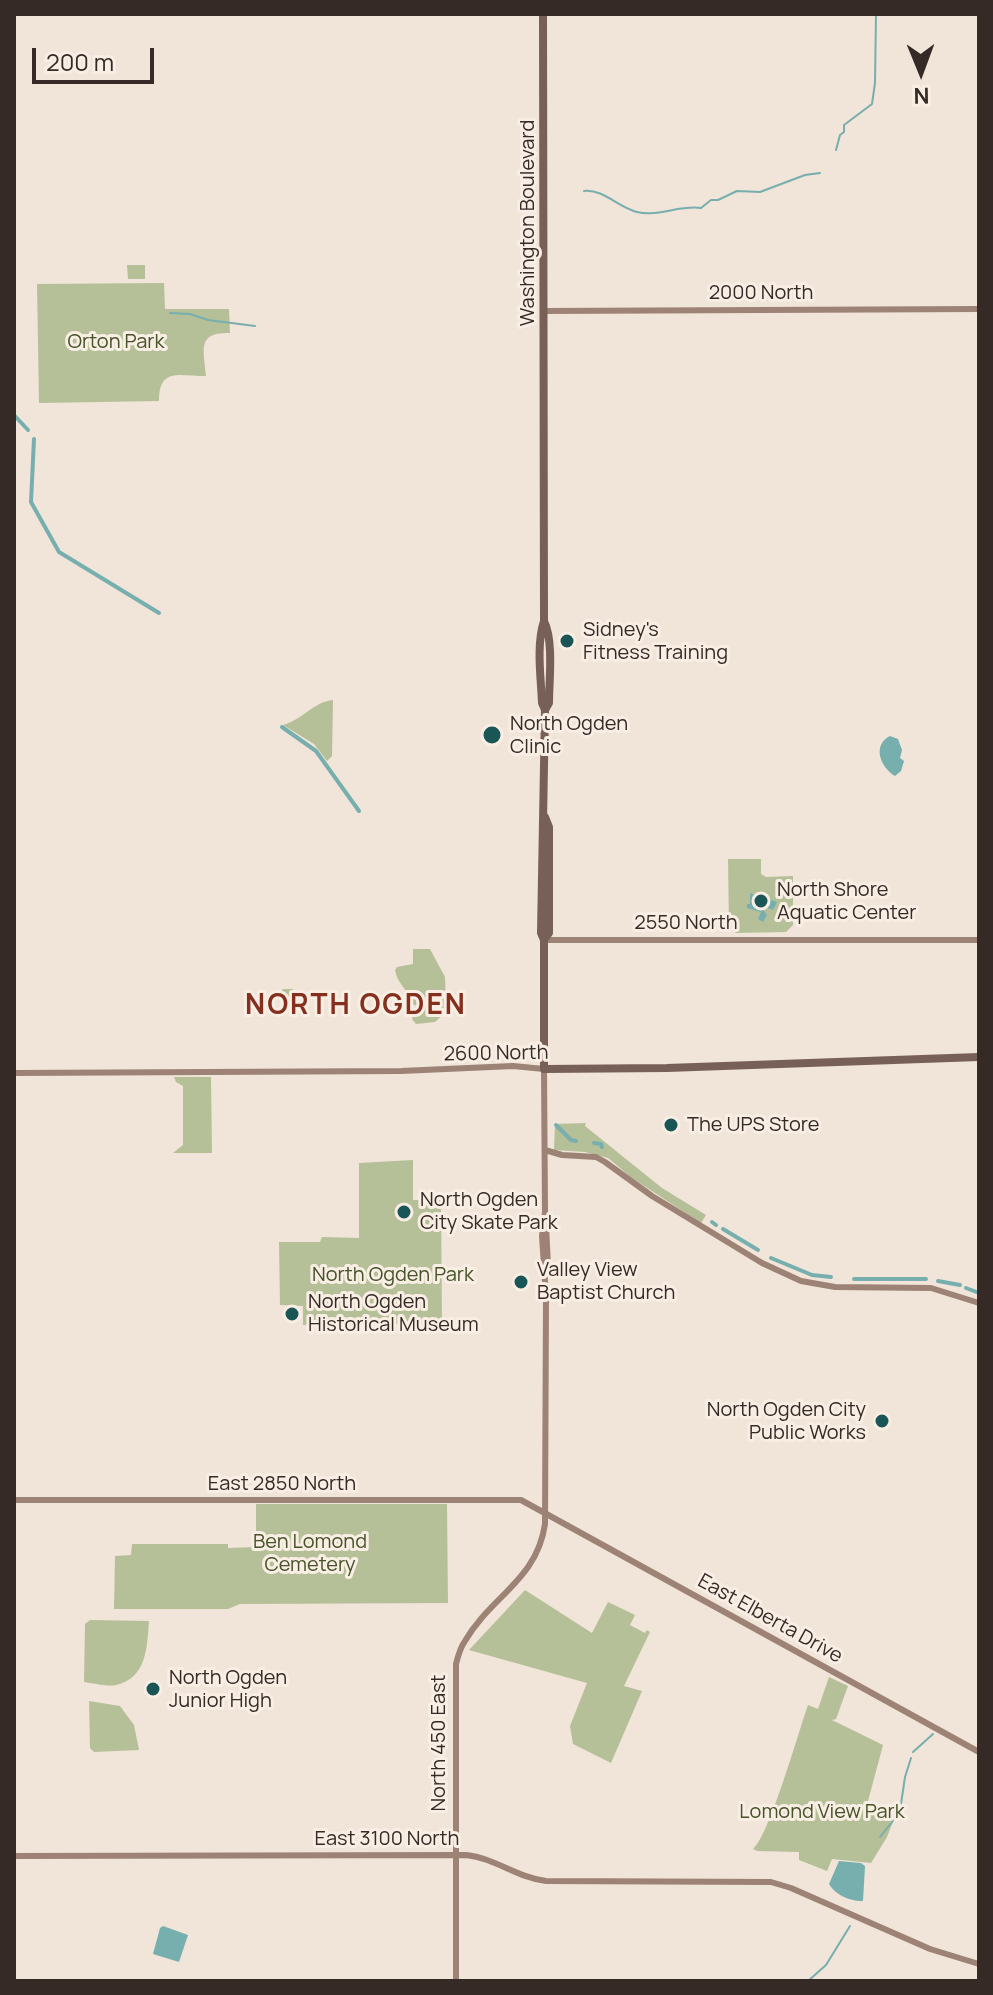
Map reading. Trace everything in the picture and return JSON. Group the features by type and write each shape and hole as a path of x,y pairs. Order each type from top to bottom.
{"main road":[{"name":"Washington Boulevard","path":"543,14 544,621 548,629 549,658 549,703 545,710 545,817"},
{"path":"544,1069 544,940 541,933 545,817"},
{"path":"544,940 549,933 549,827 545,817"},
{"name":"2600 North","path":"544,1069 979,1057"}],"street":[{"name":"2000 North","path":"544,311 979,309"},
{"name":"2550 North","path":"544,940 979,940"},
{"name":"2600 North","path":"14,1073 401,1071 513,1066 544,1069"},
{"path":"544,1069 545,1160 562,1155"},
{"path":"545,1150 562,1155 590,1156 605,1162 652,1196 781,1274 835,1287 931,1288 979,1303"},
{"name":"North 450 East","path":"456,1981 455,1671 466,1639 529,1569 544,1535 544,1273 548,1265 545,1160"},
{"name":"East 2850 North","path":"14,1500 517,1499 546,1513"},
{"name":"East Elberta Drive","path":"546,1513 979,1752"},
{"name":"East 3100 North","path":"14,1856 455,1855 480,1857 541,1881 776,1882 941,1954 979,1964"}],"green space":[{"path":"127,265 145,265 145,279 128,279"},
{"name":"Orton Park","path":"164,283 165,309 229,309 230,333 219,333 204,344 206,376 167,378 160,390 159,401 39,403 37,284"},
{"path":"333,700 332,756 327,761 314,744 283,725 319,704"},
{"name":"North Shore Aquatic Center","path":"728,859 761,859 761,874 766,877 793,876 793,925 786,932 736,933 729,926"},
{"path":"413,949 430,949 445,977 446,1012 435,1022 416,1024 412,1019 416,1005 412,1005 396,975 397,967 413,964"},
{"path":"283,989 293,989 293,1009 281,1007"},
{"path":"174,1077 211,1077 212,1153 173,1153 183,1145 183,1086"},
{"path":"586,1123 585,1126 662,1188 706,1215 701,1223 632,1178 608,1158 585,1152 554,1150 555,1124"},
{"name":"North Ogden Park","path":"413,1160 413,1200 441,1200 442,1324 303,1325 303,1306 280,1305 279,1242 320,1242 322,1237 359,1238 359,1163"},
{"name":"Ben Lomond Cemetery","path":"256,1504 447,1504 448,1603 240,1604 228,1609 114,1609 115,1556 131,1555 132,1544 256,1547"},
{"path":"525,1590 592,1633 608,1602 635,1615 630,1625 645,1633 647,1630 650,1632 624,1686 642,1691 611,1763 573,1744 570,1726 587,1683 469,1650"},
{"path":"90,1620 149,1621 143,1660 134,1676 112,1685 84,1682 85,1624"},
{"name":"Lomond View Park","path":"829,1677 848,1686 836,1719 832,1720 883,1745 868,1801 896,1814 887,1837 871,1863 832,1859 827,1871 799,1860 799,1852 753,1849 775,1804 808,1705 818,1709"},
{"path":"89,1701 120,1706 134,1725 139,1750 94,1752 90,1748"}],"water":[{"path":"890,736 898,739 902,750 900,758 904,761 901,771 895,776 885,767 880,756 881,745"},
{"path":"750,893 777,902 773,910 765,907 767,915 763,922 758,919 761,912 747,908"},
{"path":"839,1861 865,1866 863,1901 844,1897 829,1884"},
{"path":"163,1926 188,1935 179,1962 153,1954"}],"waterway":[{"path":"836,150 844,125 872,104 876,14"},
{"path":"584,191 604,195 637,212 653,213 701,208 711,200 737,191 760,192 805,175 820,173"},
{"path":"170,313 255,326"},
{"path":"14,415 28,430"},
{"path":"34,439 31,502 59,552 159,613"},
{"path":"282,727 316,751 359,811"},
{"path":"556,1125 576,1141"},
{"path":"594,1143 602,1147"},
{"path":"712,1222 716,1225"},
{"path":"723,1229 758,1250"},
{"path":"771,1258 812,1275 831,1277"},
{"path":"854,1279 926,1279"},
{"path":"938,1281 960,1285"},
{"path":"966,1288 979,1293"},
{"path":"913,1752 933,1734"},
{"path":"880,1837 901,1804 911,1758"},
{"path":"808,1981 826,1965 850,1926"}],"place":[{"name":"Sidney's Fitness Training","path":"567,641"},
{"name":"North Ogden Clinic","path":"492,735"},
{"name":"North Shore Aquatic Center","path":"761,901"},
{"name":"The UPS Store","path":"671,1125"},
{"name":"North Ogden City Skate Park","path":"404,1212"},
{"name":"Valley View Baptist Church","path":"521,1282"},
{"name":"North Ogden Historical Museum","path":"292,1314"},
{"name":"North Ogden City Public Works","path":"882,1421"},
{"name":"North Ogden Junior High","path":"153,1689"}],"district":[{"name":"NORTH OGDEN","path":"356,1006"}]}
